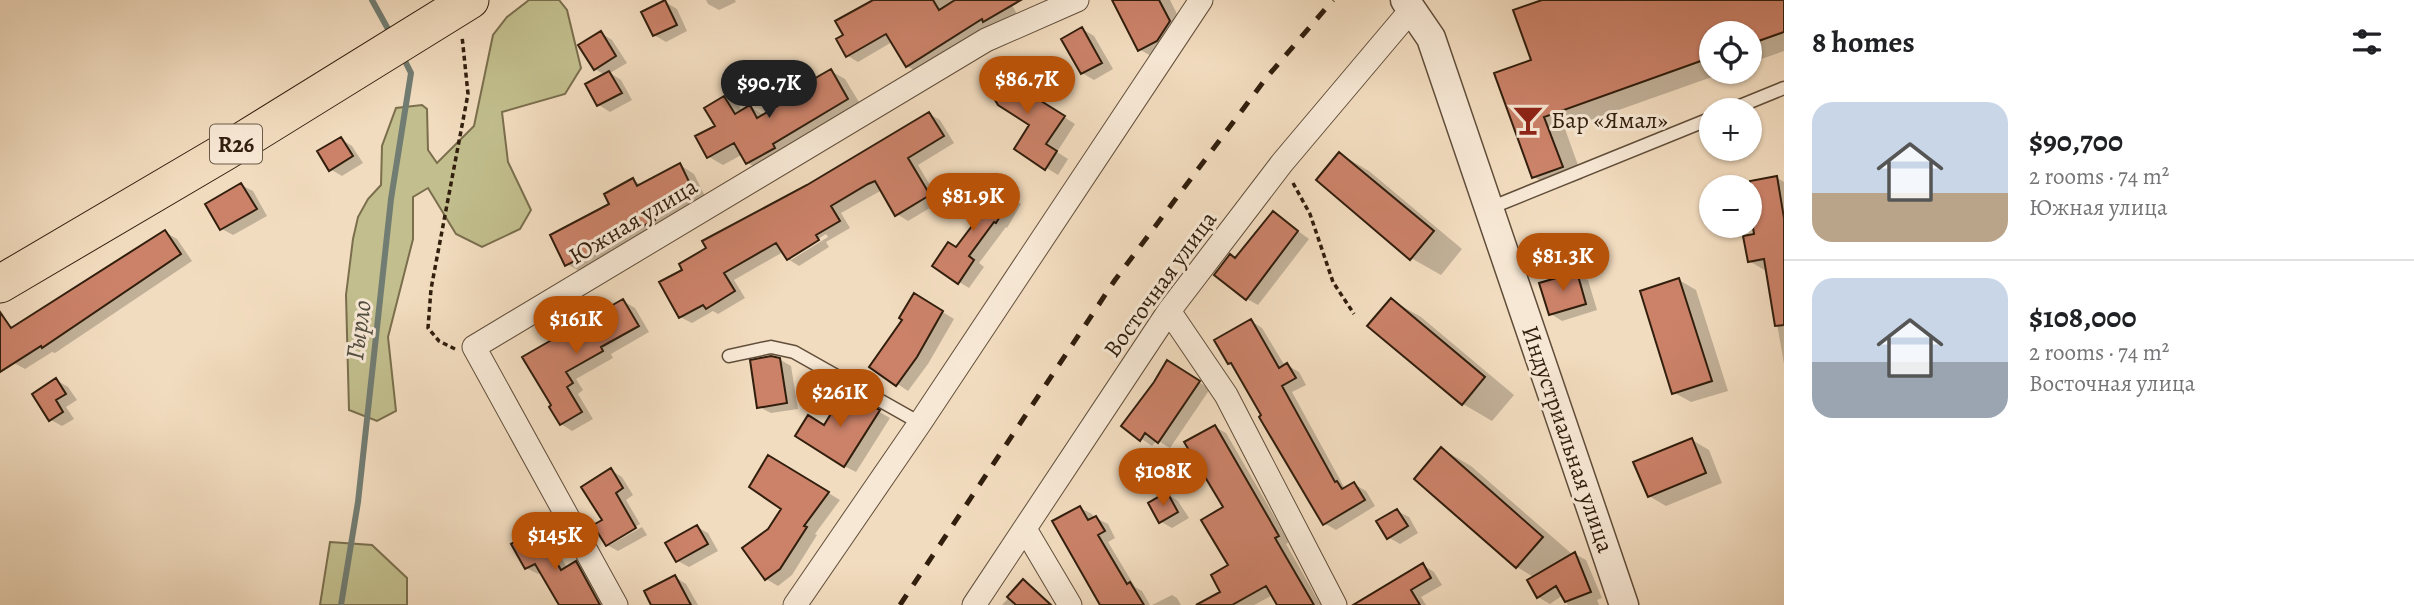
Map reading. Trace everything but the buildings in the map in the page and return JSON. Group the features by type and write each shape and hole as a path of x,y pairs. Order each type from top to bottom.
{"main road":[{"name":"R26","path":"0,284 237,144 464,3"}],"street":[{"name":"Южная улица","path":"474,347 986,40 1077,0"},
{"path":"795,605 1200,0"},
{"name":"Восточная улица","path":"974,605 1169,311 1408,5"},
{"name":"Индустриальная улица","path":"1408,5 1431,38 1624,605"},
{"path":"1169,311 1226,395 1335,605"},
{"path":"474,347 616,605"},
{"path":"1025,529 1070,605"}],"lane":[{"path":"1759,98 1784,88"},
{"path":"1490,208 1699,123"},
{"path":"729,356 771,347 794,352 919,423"}],"path":[{"path":"464,3 468,94 431,289 428,328 439,341 451,349 474,347"},
{"path":"1282,163 1310,214 1333,282 1354,314"}],"shaded area":[{"path":"529,0 559,0 567,10 581,68 565,94 502,112 508,162 531,210 520,229 482,247 456,234 428,188 413,197 413,239 388,337 396,411 377,421 349,410 346,295 353,239 358,217 368,199 381,185 382,146 396,108 422,105 427,109 428,150 437,163 474,126 493,35 507,17"},
{"path":"330,542 372,545 407,578 407,605 320,605"}],"waterway":[{"name":"Гырло","path":"372,0 388,29"},
{"name":"Гырло","path":"341,605 358,502 391,199 411,73 405,61"}],"railway":[{"path":"900,605 1115,280 1267,77 1333,0"}],"place":[{"name":"Бар «Ямал»","path":"1528,120"}]}
